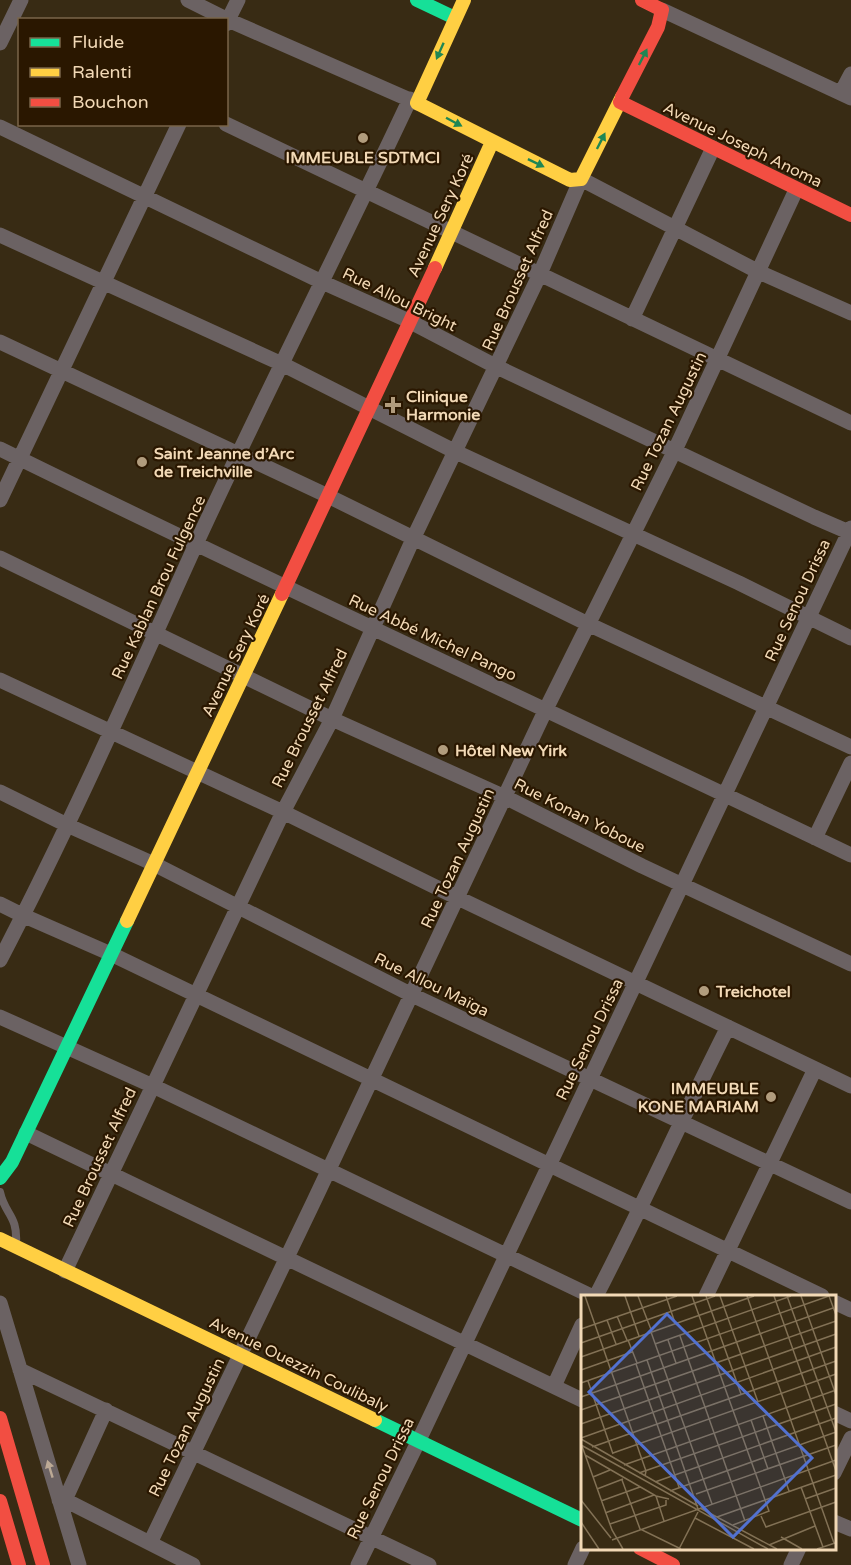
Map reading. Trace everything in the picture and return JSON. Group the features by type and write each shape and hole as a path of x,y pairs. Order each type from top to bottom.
{"street":[{"path":"0,43 21,0"},
{"path":"188,0 220,18"},
{"path":"228,20 238,0"},
{"path":"417,0 454,18"},
{"path":"413,101 464,0"},
{"path":"642,0 669,8 846,95 851,74"},
{"path":"581,179 669,8"},
{"path":"228,22 413,101 570,180 581,179 759,272 851,313"},
{"name":"Rue Kablan Brou Fulgence","path":"0,960 158,633 197,543 282,364 413,101"},
{"name":"Avenue Joseph Anoma","path":"620,102 851,215"},
{"path":"228,125 539,276 851,423"},
{"path":"0,500 178,126"},
{"name":"Rue Allou Bright","path":"0,127 322,282 409,321 497,367 814,517 850,531"},
{"name":"Avenue Sery Koré","path":"0,1178 12,1162 244,675 452,233 492,142"},
{"path":"632,319 674,226 713,148"},
{"name":"Rue Brousset Alfred","path":"65,1271 283,812 332,719 413,539 539,276 581,179"},
{"name":"Rue Tozan Augustin","path":"150,1543 546,709 718,360 796,190"},
{"path":"0,235 282,364 456,452 851,638"},
{"path":"0,342 328,496 588,624 851,747"},
{"name":"Rue Abbé Michel Pango","path":"0,449 197,543 285,588 546,709 851,855"},
{"name":"Rue Senou Drissa","path":"358,1565 850,531"},
{"name":"Rue Konan Yoboue","path":"0,558 332,719 505,797 681,885 851,964"},
{"path":"0,680 214,782 283,812 851,1086"},
{"path":"815,838 851,763"},
{"name":"Rue Allou Maïga","path":"0,792 154,864 412,995 851,1202"},
{"path":"0,904 111,954 820,1295"},
{"path":"0,1017 153,1086 328,1172 589,1295"},
{"path":"597,1295 728,1027"},
{"path":"706,1295 815,1069"},
{"path":"26,1133 581,1400"},
{"name":"Avenue Ouezzin Coulibaly","path":"0,1239 581,1520"},
{"path":"0,1303 62,1500 79,1565"},
{"path":"836,1303 851,1310"},
{"path":"554,1386 581,1328"},
{"path":"20,1370 429,1565"},
{"path":"62,1500 106,1410"},
{"path":"836,1414 851,1420"},
{"path":"0,1418 43,1565"},
{"path":"836,1469 851,1438"},
{"path":"62,1500 193,1565"},
{"path":"0,1501 19,1565"},
{"path":"836,1522 851,1529"},
{"path":"575,1565 582,1550"},
{"path":"644,1550 673,1565"},
{"path":"791,1565 798,1550"}],"lane":[{"path":"1,1199 17,1230 16,1246"}],"traffic: fast":[{"path":"417,0 455,18"},
{"path":"0,1178 12,1162 127,921"},
{"path":"375,1420 581,1520"}],"traffic: slow":[{"path":"464,0 417,103 570,180 581,179 622,97"},
{"path":"435,268 492,142"},
{"path":"127,921 282,594"},
{"path":"0,1239 375,1420"}],"traffic: jam":[{"path":"622,97 658,27 662,10 642,0"},
{"path":"620,102 851,215"},
{"path":"282,594 435,268"},
{"path":"0,1418 43,1565"},
{"path":"0,1501 19,1565"},
{"path":"644,1550 673,1565"}],"place":[{"name":"IMMEUBLE SDTMCI","path":"363,138"},
{"name":"Clinique Harmonie","path":"393,405"},
{"name":"Saint Jeanne d’Arc de Treichville","path":"142,462"},
{"name":"Hôtel New Yirk","path":"443,750"},
{"name":"Treichotel","path":"704,991"},
{"name":"IMMEUBLE KONE MARIAM","path":"771,1097"}]}
